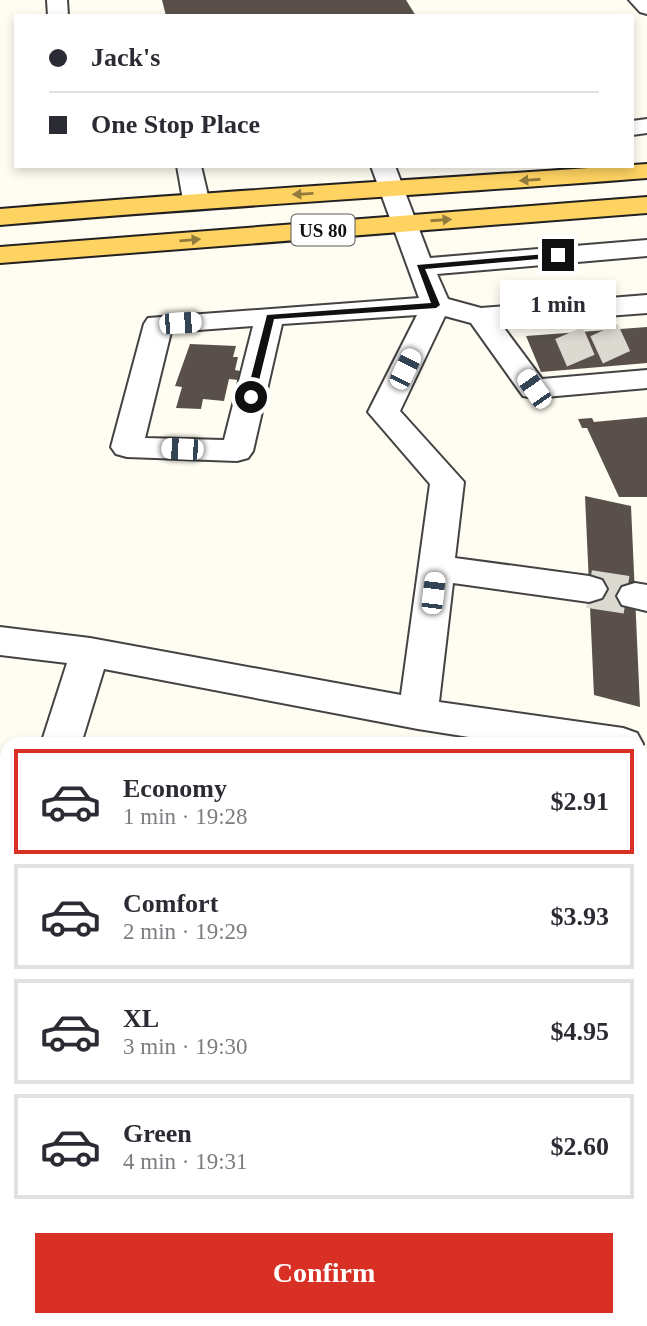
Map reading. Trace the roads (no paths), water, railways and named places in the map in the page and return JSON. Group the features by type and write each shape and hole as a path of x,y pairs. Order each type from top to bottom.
{"main road":[{"name":"US 80","path":"0,217 196,200 388,178 647,171"},
{"path":"0,243 119,233 162,222 196,200"},
{"path":"0,209 115,205"},
{"name":"US 80","path":"0,255 647,205"}],"street":[{"path":"639,0 647,8"},
{"path":"196,168 196,200"},
{"path":"388,178 436,305 384,412 447,482 418,714"},
{"path":"270,316 237,451 127,447 158,324 270,316 436,305 481,317 565,322 599,319 632,290 647,248"},
{"path":"420,267 632,290"},
{"path":"481,317 534,389 587,376 632,375"},
{"path":"436,568 589,590"},
{"path":"0,641 90,652 418,714 575,737"},
{"path":"63,737 90,652"}],"tunnel":[{"path":"604,330 620,365"},
{"path":"569,333 584,368"},
{"path":"589,589 635,596"}]}
